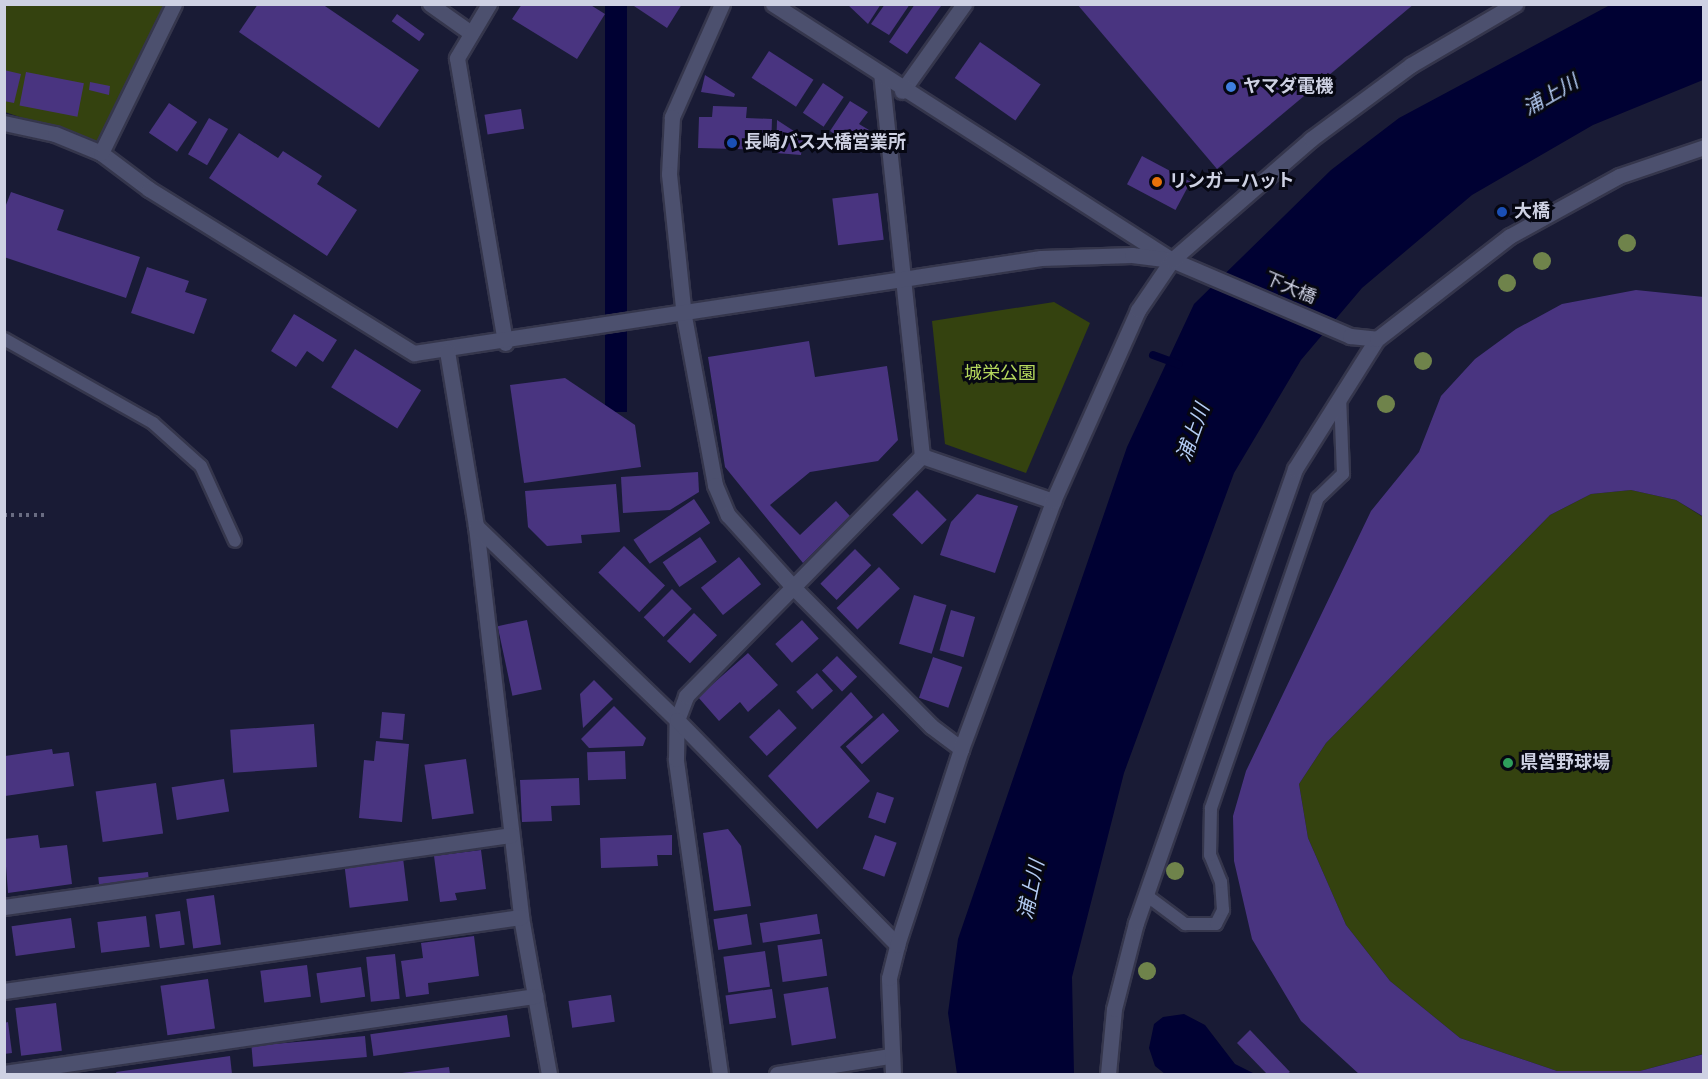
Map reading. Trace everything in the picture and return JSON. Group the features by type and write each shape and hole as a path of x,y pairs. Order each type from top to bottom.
{"street":[{"path":"101,153 174,4"},
{"path":"430,4 471,33"},
{"path":"489,4 456,58 505,343"},
{"path":"722,4 672,117 669,174 684,316 715,485 728,515 794,588 931,726 961,749"},
{"path":"773,4 881,74 902,91 1172,260"},
{"path":"902,91 964,4"},
{"path":"893,1074 889,1056 889,978 897,945 961,749 1053,501 1123,339 1172,260 1374,90 1515,4"},
{"path":"720,1074 676,759 677,720 686,696 922,456 881,74"},
{"path":"4,123 55,134 101,153 149,189 414,353 505,343 905,283 1041,258 1132,255 1172,260"},
{"path":"1108,1074 1114,1009 1146,895 1295,469 1377,339 1510,236 1619,176 1704,147"},
{"name":"下大橋","path":"1172,260 1350,336 1377,339"},
{"path":"447,351 476,526 521,917 549,1074"},
{"path":"922,456 1053,501"},
{"path":"476,526 677,720 897,945"},
{"path":"4,907 511,835"},
{"path":"4,991 521,917"},
{"path":"4,1073 535,996"},
{"path":"777,1074 889,1056"}],"lane":[{"path":"4,339 153,423 201,466 235,541"},
{"path":"1146,895 1185,924 1216,924 1223,910 1221,882 1210,855 1211,808 1318,498 1343,474 1340,397"}],"path":[{"path":"4,516 47,515"}],"green space":[{"path":"5,5 164,5 97,143 5,112"},
{"name":"城栄公園","path":"1054,302 1090,323 1026,473 945,444 932,321"},
{"name":"県営野球場","path":"1631,490 1676,500 1703,517 1703,1054 1640,1071 1557,1071 1460,1038 1390,981 1346,925 1308,838 1299,784 1326,743 1550,515 1591,494"}],"water":[{"path":"605,5 627,5 627,412 605,412"},
{"name":"浦上川","path":"1610,5 1703,5 1703,80 1593,125 1472,195 1362,288 1301,360 1234,473 1124,773 1072,977 1074,1074 957,1074 948,1013 958,939 1127,447 1194,304 1331,170 1399,118"},
{"path":"1184,1014 1205,1025 1235,1064 1255,1074 1165,1074 1155,1066 1149,1048 1154,1024 1163,1017"}],"building":[{"path":"258,4 322,4 419,70 379,128 239,32"},
{"path":"522,4 589,4 605,14 577,59 512,19"},
{"path":"631,4 682,4 667,28"},
{"path":"847,4 881,4 868,24"},
{"path":"885,4 910,4 889,35 871,24"},
{"path":"915,4 941,6 907,54 889,42"},
{"name":"ヤマダ電機","path":"1077,4 1414,4 1217,169"},
{"path":"397,14 425,34 419,41 392,21"},
{"path":"980,42 1041,84 1015,120 955,78"},
{"path":"769,51 813,80 796,107 752,78"},
{"path":"4,70 21,74 14,103 4,101"},
{"path":"26,72 84,83 77,117 20,105"},
{"path":"705,75 735,94 734,97 701,92"},
{"path":"90,82 110,86 109,95 89,90"},
{"path":"823,83 844,97 824,127 803,113"},
{"path":"850,101 868,112 859,124 869,130 856,149 830,131"},
{"path":"169,103 197,122 177,152 149,133"},
{"path":"713,106 747,107 746,118 772,119 771,150 698,148 699,117 712,117"},
{"path":"521,109 524,129 488,135 484,115"},
{"path":"209,118 228,129 207,165 188,154"},
{"path":"777,120 803,137 801,155 776,153"},
{"path":"239,133 278,158 283,151 322,176 317,184 357,210 327,256 209,178"},
{"name":"リンガーハット","path":"1142,156 1191,182 1176,210 1127,184"},
{"path":"11,192 64,210 57,230 140,257 126,298 4,257 4,210"},
{"path":"878,193 884,240 838,245 832,199"},
{"path":"147,267 189,281 185,292 207,299 194,334 131,313"},
{"path":"1636,290 1704,297 1704,517 1676,500 1631,490 1591,494 1550,515 1326,743 1299,784 1308,838 1346,925 1390,981 1460,1038 1557,1071 1640,1071 1704,1054 1704,1074 1359,1074 1301,1021 1252,939 1234,861 1233,816 1246,771 1371,511 1419,452 1441,396 1475,359 1516,329 1562,304"},
{"path":"294,314 337,340 323,362 307,351 296,367 271,351"},
{"path":"809,341 815,377 887,366 898,440 878,461 810,472 770,505 800,535 836,501 850,516 803,563 725,467 708,357"},
{"path":"355,349 421,390 397,428 331,387"},
{"path":"565,378 635,425 641,467 524,483 510,385"},
{"path":"698,472 699,492 670,510 623,513 621,477"},
{"path":"616,484 620,532 581,535 582,543 547,546 528,527 525,491"},
{"path":"917,490 947,520 922,544 892,515"},
{"path":"977,494 1018,506 995,573 940,555 951,522"},
{"path":"694,499 710,523 650,564 633,540"},
{"path":"700,537 717,562 679,587 663,562"},
{"path":"624,546 665,586 639,612 598,573"},
{"path":"855,549 871,565 837,600 820,584"},
{"path":"739,557 761,584 723,615 701,588"},
{"path":"879,567 900,589 857,630 837,608"},
{"path":"672,589 692,609 664,637 644,617"},
{"path":"914,595 947,605 932,654 899,644"},
{"path":"951,610 975,617 963,657 939,650"},
{"path":"694,613 717,635 690,663 667,641"},
{"path":"527,620 542,689 512,696 498,626"},
{"path":"802,620 819,639 792,663 775,644"},
{"path":"748,653 778,685 748,712 740,702 719,721 698,697"},
{"path":"837,656 857,677 842,691 822,671"},
{"path":"933,657 962,667 948,708 919,698"},
{"path":"817,673 833,691 812,710 796,692"},
{"path":"594,680 613,699 583,728 580,694"},
{"path":"851,692 873,717 840,747 870,781 817,829 768,776"},
{"path":"614,706 646,738 643,746 589,748 581,739"},
{"path":"779,709 797,728 767,756 749,737"},
{"path":"382,712 405,714 403,740 380,738"},
{"path":"883,713 899,731 862,764 846,746"},
{"path":"314,724 317,767 233,773 230,730"},
{"path":"376,741 409,744 402,822 359,818 364,760 374,761"},
{"path":"52,749 53,754 69,752 74,786 5,796 5,756"},
{"path":"625,751 626,779 588,780 587,752"},
{"path":"466,759 474,813 432,819 424,765"},
{"path":"579,778 580,805 551,806 552,821 522,822 520,780"},
{"path":"224,779 229,812 177,820 172,787"},
{"path":"156,783 163,834 103,842 96,791"},
{"path":"877,792 894,798 885,823 868,818"},
{"path":"728,829 741,846 751,906 714,911 703,833"},
{"path":"38,835 40,848 67,845 72,884 8,893 4,839"},
{"path":"672,835 672,855 657,855 658,866 601,868 600,838"},
{"path":"875,835 897,843 884,877 863,869"},
{"path":"481,850 486,889 455,893 457,900 440,902 434,856"},
{"path":"403,858 408,901 350,908 344,865"},
{"path":"148,872 149,882 99,887 98,877"},
{"path":"214,895 221,945 193,948 186,899"},
{"path":"180,911 185,945 160,948 155,914"},
{"path":"747,914 752,945 718,950 713,919"},
{"path":"817,914 820,934 763,943 760,923"},
{"path":"146,916 150,947 101,953 97,922"},
{"path":"71,918 75,948 16,956 12,926"},
{"path":"474,936 479,976 428,983 429,994 406,997 401,961 423,958 421,943"},
{"path":"822,939 827,976 783,982 777,945"},
{"path":"765,951 770,987 728,992 723,957"},
{"path":"395,954 400,999 371,1002 366,957"},
{"path":"307,965 311,997 264,1002 260,971"},
{"path":"361,967 365,997 321,1003 316,973"},
{"path":"208,979 215,1029 167,1035 160,986"},
{"path":"828,987 836,1038 792,1045 784,994"},
{"path":"772,989 776,1018 729,1024 725,996"},
{"path":"611,995 615,1022 572,1028 568,1001"},
{"path":"56,1003 62,1051 21,1056 15,1008"},
{"path":"507,1015 510,1037 373,1056 370,1034"},
{"path":"8,1022 12,1053 4,1054 4,1023"},
{"path":"1250,1030 1290,1072 1267,1074 1237,1043"},
{"path":"365,1036 367,1057 253,1067 251,1046"},
{"path":"230,1056 232,1074 117,1074 116,1072"},
{"path":"449,1067 450,1074 402,1074 402,1073"}],"waterway":[{"path":"1153,355 1178,364"}],"place":[{"name":"ヤマダ電機","path":"1231,87"},
{"name":"長崎バス大橋営業所","path":"732,143"},
{"name":"リンガーハット","path":"1157,182"},
{"name":"大橋","path":"1502,212"},
{"name":"県営野球場","path":"1508,763"}]}
